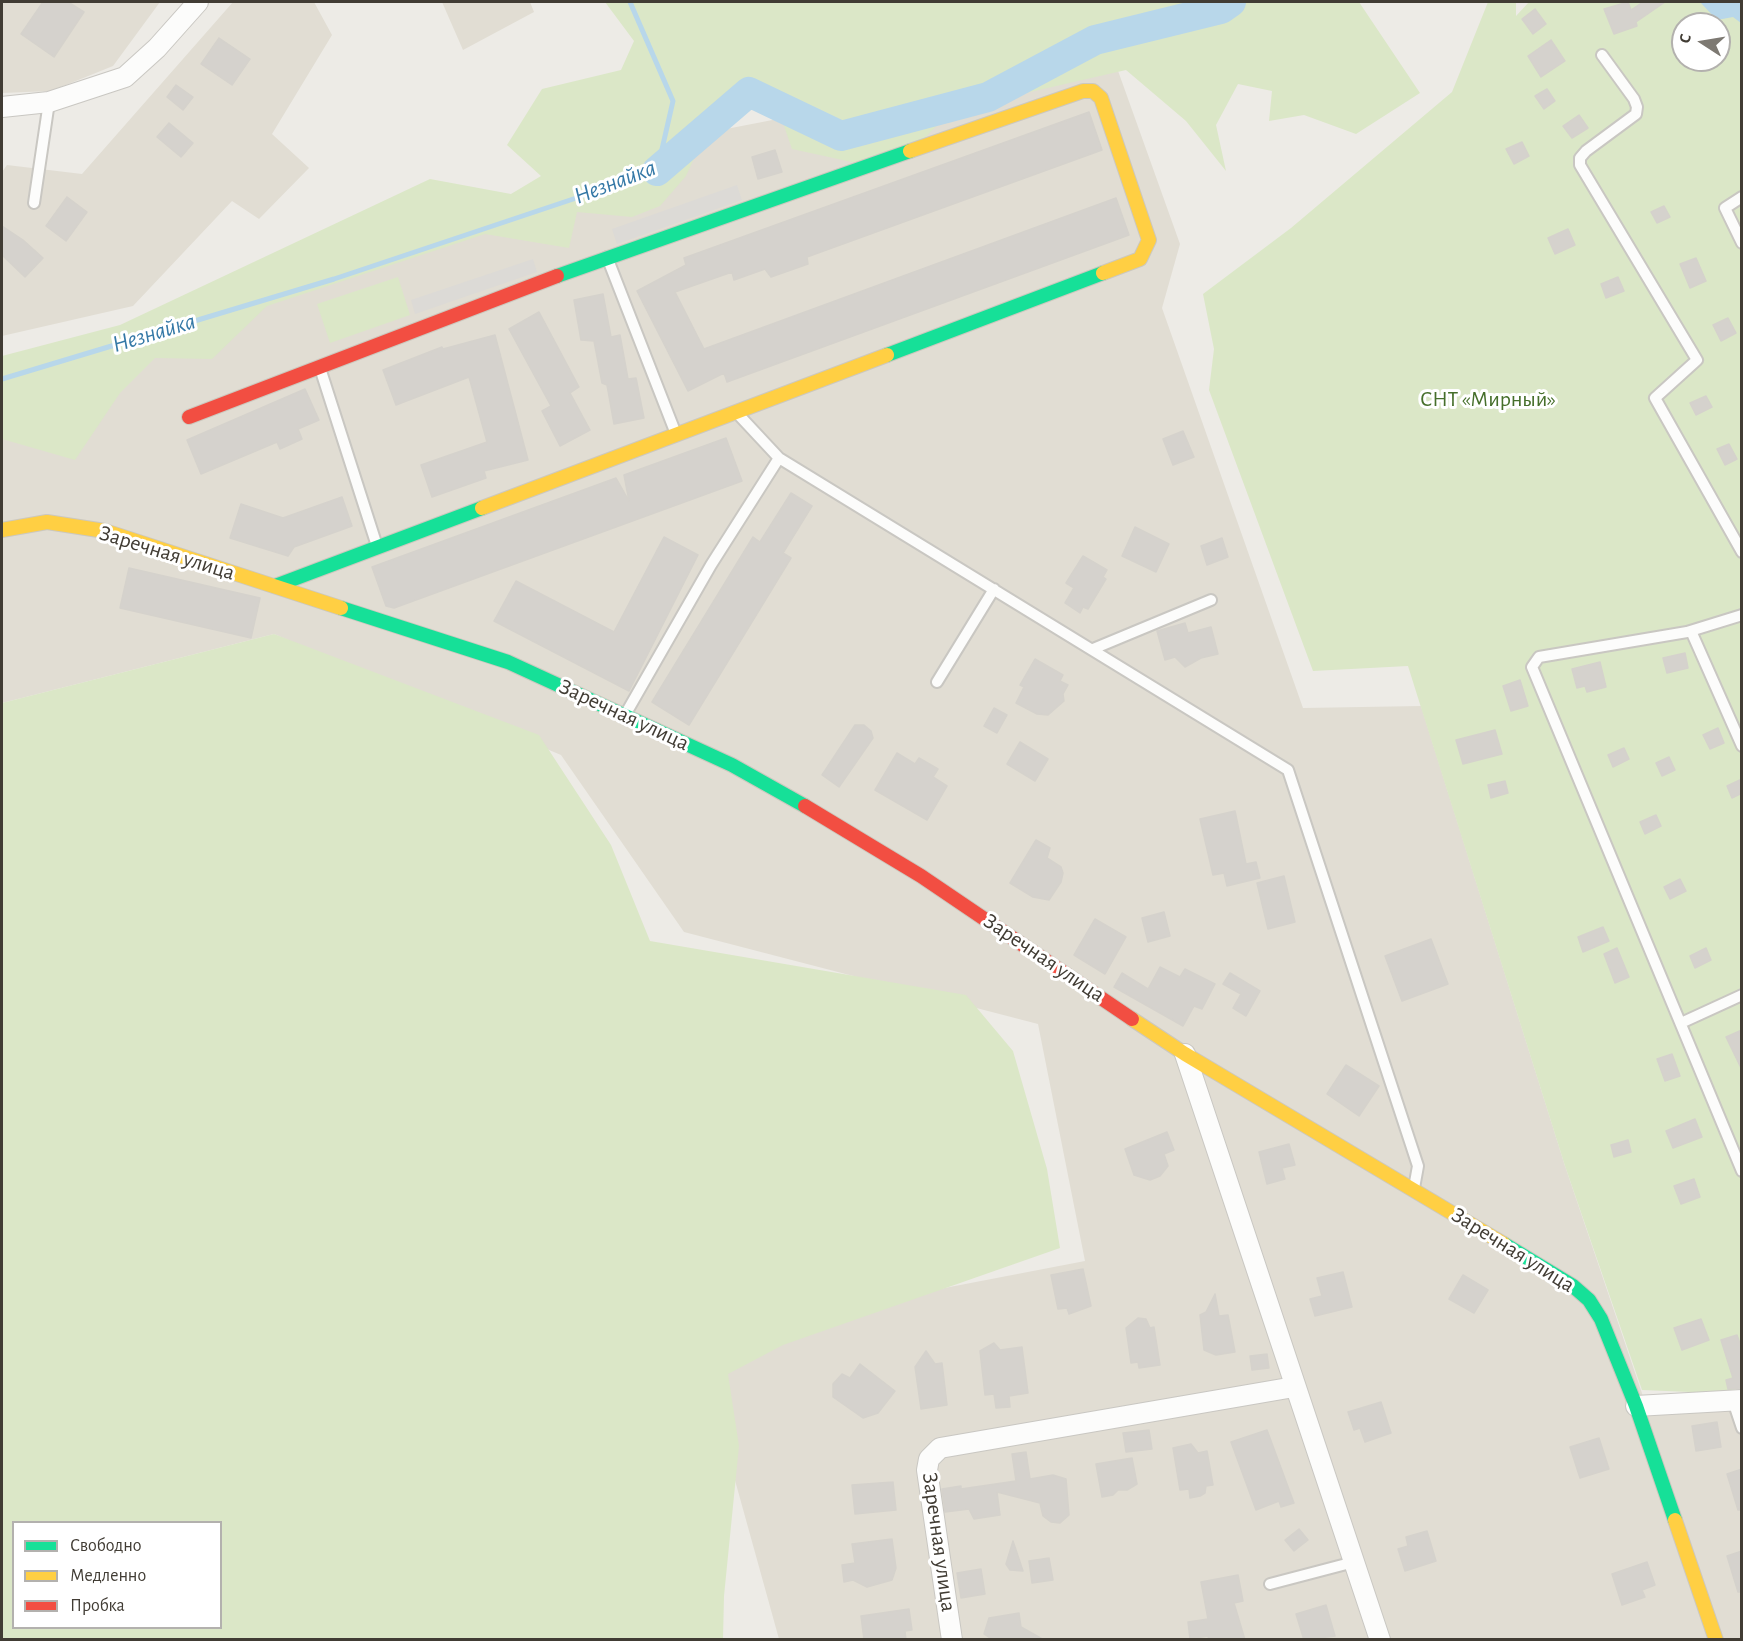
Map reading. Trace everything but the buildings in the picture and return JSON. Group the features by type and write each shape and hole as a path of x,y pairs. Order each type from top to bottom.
{"street":[{"path":"2,106 49,102 125,77 157,48 198,2"},
{"path":"189,417 607,257 1083,91 1093,91 1101,98 1149,240 1140,260 275,586"},
{"name":"Заречная улица","path":"2,530 47,522 105,531 508,662 762,780 921,876 1185,1054 1414,1188 1573,1286 1589,1300 1601,1319 1636,1406 1716,1640"},
{"path":"1185,1054 1380,1640"},
{"name":"Заречная улица","path":"952,1640 927,1470 929,1459 940,1448 1294,1386"},
{"path":"1636,1406 1737,1401"}],"lane":[{"path":"1602,55 1634,99 1637,107 1636,114 1586,151 1580,158 1580,165 1697,360 1655,398 1742,552"},
{"path":"34,203 49,102"},
{"path":"1742,197 1725,208 1742,243"},
{"path":"607,257 676,434"},
{"path":"320,368 377,546"},
{"path":"736,412 779,458 1288,770 1418,1166 1414,1188"},
{"path":"625,715 711,565 779,458"},
{"path":"938,682 994,589"},
{"path":"1093,649 1211,600"},
{"path":"1742,615 1691,631 1539,657 1532,667 1605,848 1742,1171"},
{"path":"1691,631 1742,746"},
{"path":"1681,1023 1742,995"},
{"path":"1737,1401 1742,1428"},
{"path":"1270,1584 1354,1562"}],"shaded area":[{"path":"2,2 160,2 113,66 51,91 2,93"},
{"path":"233,2 314,2 332,35 272,134 309,168 259,219 232,201 133,306 2,336 2,172 7,165 82,174"},
{"path":"442,2 530,2 534,12 463,50"},
{"path":"1112,54 1180,244 1162,308 1303,708 1421,706 1565,1166 1649,1414 1741,1409 1741,1639 779,1639 695,1336 1085,1261 1038,1024 684,932 561,755 274,634 2,703 2,391 355,260 613,151"},
{"path":"737,185 742,200 617,244 612,229"},
{"path":"533,259 537,272 415,314 411,300"}],"green space":[{"path":"605,2 1359,2 1420,93 1356,134 1304,115 1269,121 1272,91 1238,84 1216,125 1226,171 1186,121 1126,70 952,110 915,148 861,164 792,149 772,91 702,141 686,176 660,206 632,217 577,212 569,248 485,234 267,306 212,359 155,358 120,393 75,460 2,439 2,356 120,325 430,179 511,194 541,176 507,145 542,89 621,70 634,41"},
{"name":"СНТ «Мирный»","path":"1488,2 1516,2 1516,16 1529,2 1741,2 1741,1388 1714,1393 1642,1390 1565,1166 1408,666 1313,671 1209,390 1214,349 1203,294 1291,228 1452,92"},
{"path":"398,277 410,315 330,343 317,304"},
{"path":"274,634 539,735 611,845 650,941 966,995 1013,1051 1047,1169 1060,1248 783,1345 728,1374 739,1446 724,1596 723,1639 2,1639 2,703"}],"water":[{"path":"1700,2 1741,2 1741,23 1731,17 1731,12 1709,12"}],"waterway":[{"name":"Незнайка","path":"2,379 334,279 657,171 673,101 630,2"},
{"name":"Незнайка","path":"657,171 749,92 841,136 988,97 1095,40 1221,9 1231,2"}],"traffic: fast":[{"path":"557,276 910,151"},
{"path":"887,355 1103,273"},
{"path":"275,586 482,508"},
{"path":"341,608 508,662 732,765 805,806"},
{"path":"1504,1244 1573,1286 1589,1300 1601,1319 1636,1406 1675,1520"}],"traffic: slow":[{"path":"910,151 1083,91 1093,91 1101,98 1149,240 1140,259 1103,273"},
{"path":"482,508 887,355"},
{"path":"2,530 47,522 105,531 341,608"},
{"path":"1132,1019 1185,1054 1504,1244"},
{"path":"1675,1520 1716,1640"}],"traffic: jam":[{"path":"189,417 557,276"},
{"path":"805,806 921,876 1132,1019"}]}
